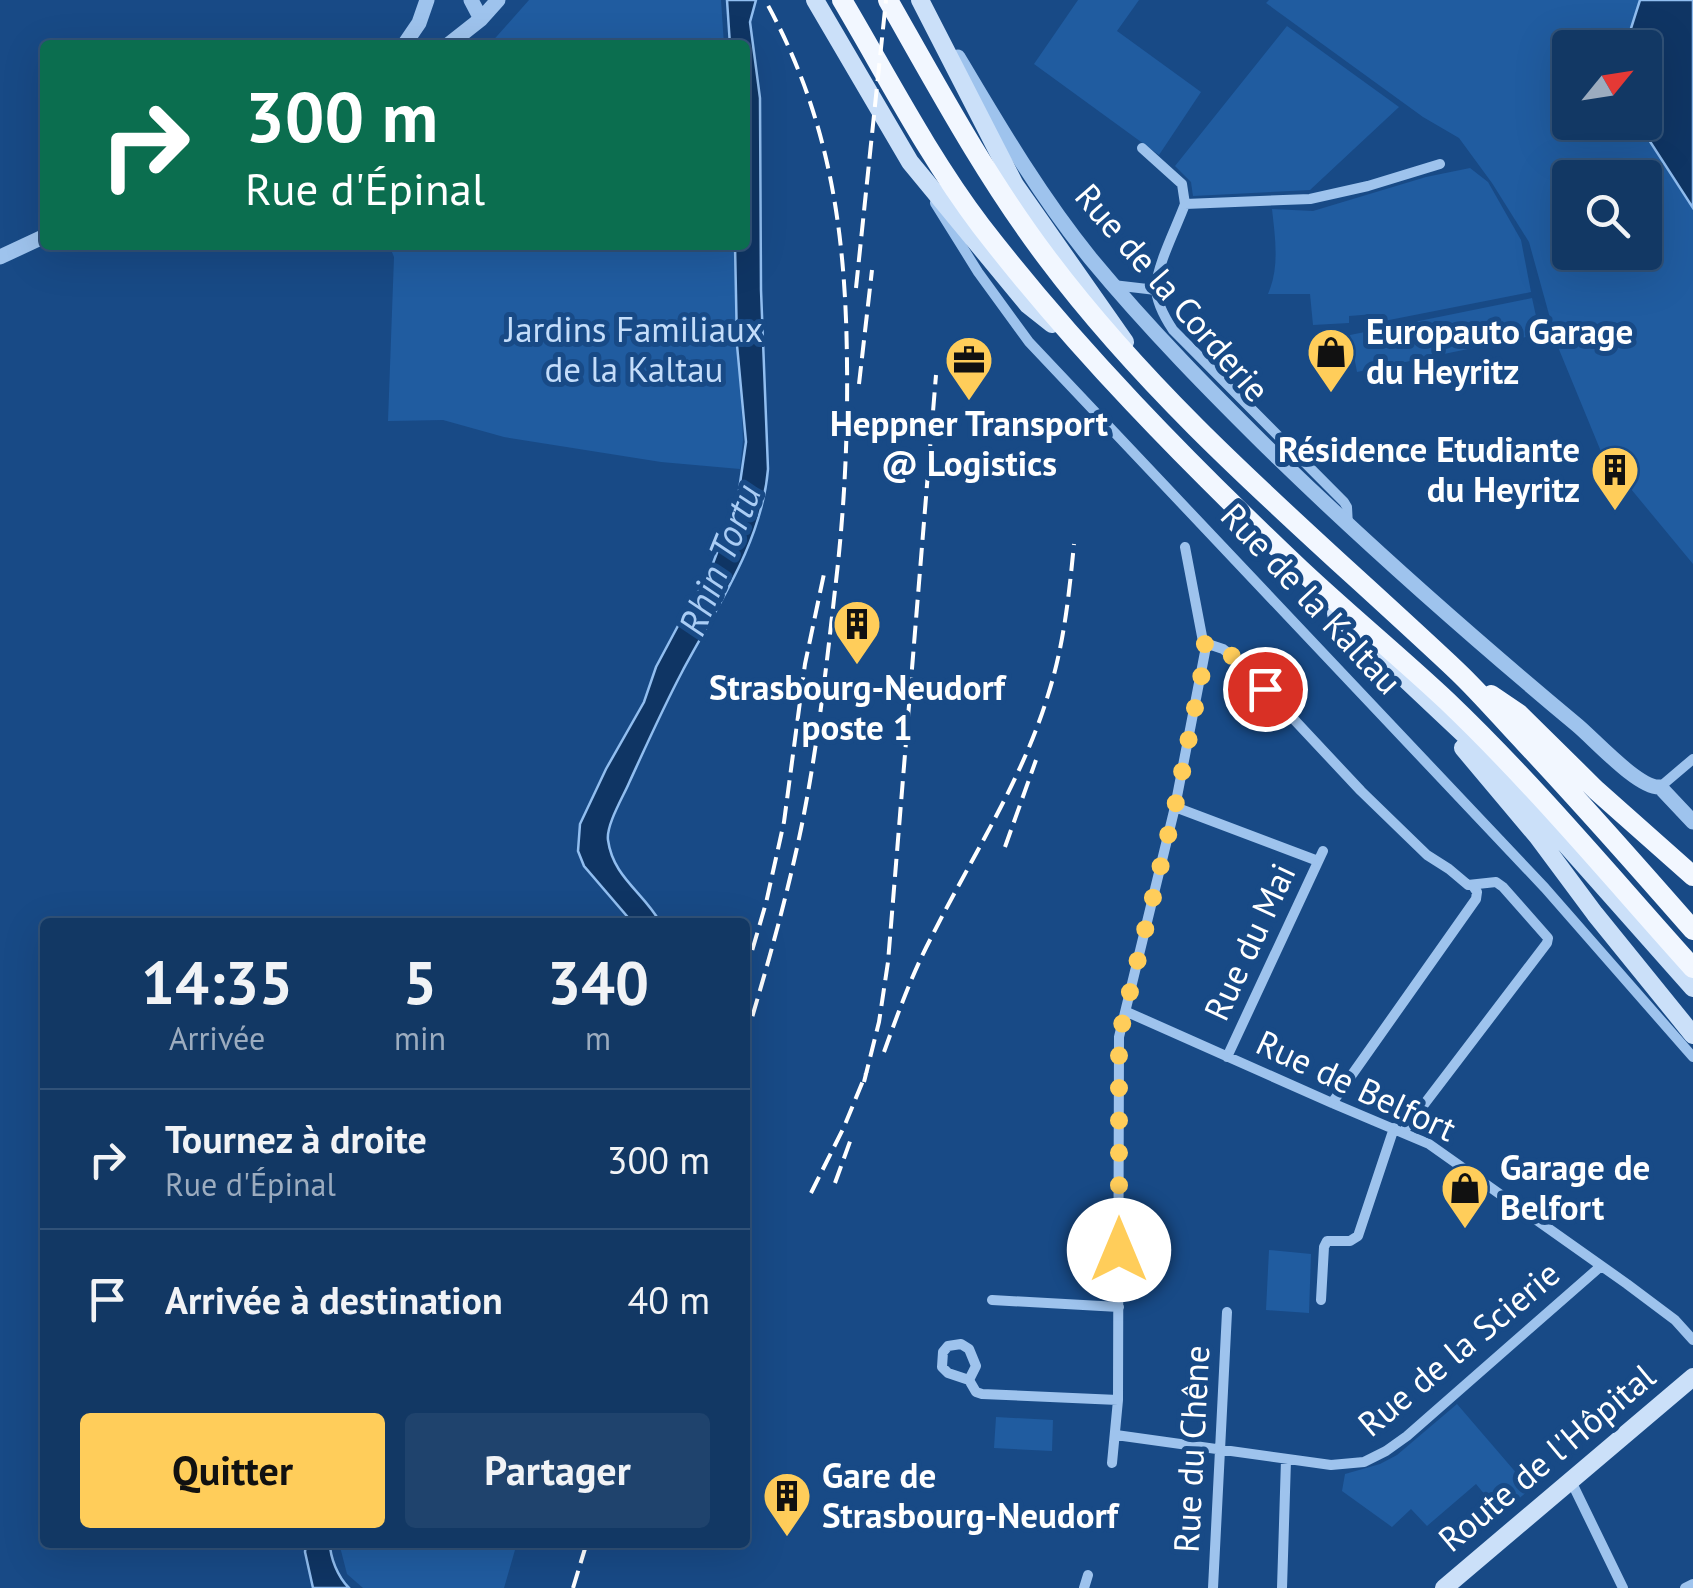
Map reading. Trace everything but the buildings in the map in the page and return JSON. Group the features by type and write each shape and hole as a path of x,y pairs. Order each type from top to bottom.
{"highway":[{"path":"842,0 979,224 1065,329 1302,571 1480,734 1687,962"},
{"path":"888,0 965,136 1013,210 1058,271 1143,371 1334,560 1461,675 1693,930"},
{"path":"1461,675 1519,714 1596,790 1693,876"}],"main road":[{"path":"814,0 910,162 1028,305 1052,324"},
{"path":"920,1 1015,185 1143,371"},
{"path":"979,224 1005,265 1052,324 1201,482 1490,759 1693,988"},
{"path":"1408,682 1537,836 1693,1035"},
{"name":"Route de l'Hôpital","path":"1444,1588 1693,1377"}],"street":[{"path":"407,40 427,0"},
{"path":"472,0 481,19"},
{"path":"454,40 498,0"},
{"name":"Rue de la Corderie","path":"920,1 1063,222 1114,285 1210,390 1348,526 1454,622 1638,780 1651,788 1660,787 1693,822"},
{"path":"1142,148 1182,184 1185,204 1156,290 1170,326 1344,502 1348,526"},
{"name":"Rue de la Kaltau","path":"910,162 978,272 1029,342 1545,888 1693,1057"},
{"path":"1185,204 1310,200 1440,164"},
{"path":"0,258 40,238"},
{"path":"1114,285 1156,290"},
{"path":"1112,1463 1118,1400 1119,1037 1175,807 1204,663 1205,642 1185,547"},
{"path":"1205,642 1223,649 1241,663 1427,856 1468,885 1490,881 1503,887 1548,938 1398,1130 1358,1236 1350,1241 1327,1241 1321,1300"},
{"path":"1660,787 1693,759"},
{"name":"Rue du Mai","path":"1175,807 1320,856 1227,1057"},
{"path":"1332,1103 1476,899 1473,886"},
{"name":"Rue de Belfort","path":"1126,1012 1429,1144 1675,1320 1693,1340"},
{"name":"Rue de la Scierie","path":"1116,1434 1286,1460 1364,1462 1407,1436 1601,1266"},
{"path":"992,1300 1119,1306"},
{"name":"Rue du Chêne","path":"1213,1588 1227,1312"},
{"path":"969,1380 976,1392 982,1394 1118,1400"},
{"path":"1282,1588 1286,1460"},
{"path":"1570,1481 1622,1588"},
{"path":"1084,1588 1088,1575"},
{"path":"1685,1588 1693,1584"}],"green space":[{"path":"529,0 721,0 724,40 493,40"},
{"path":"1078,0 1139,0 1117,31 1201,92 1159,155 1034,64"},
{"path":"1640,0 1630,30 1552,30 1552,140 1649,140 1662,160 1552,160 1552,270 1662,270 1662,160 1693,208 1693,564 1602,454 1558,347 1529,242 1459,138 1423,117 1266,3"},
{"path":"1287,26 1399,107 1310,190 1193,196 1191,182 1175,166"},
{"path":"1470,168 1488,182 1521,240 1531,292 1379,322 1375,314 1349,316 1349,323 1313,325 1310,294 1268,294 1275,263 1272,209 1313,211"},
{"name":"Jardins Familiaux de la Kaltau","path":"391,250 734,250 743,440 740,469 661,462 504,437 443,420 388,421 394,257"},
{"path":"1532,298 1540,334 1357,372 1350,335"},
{"path":"1269,1250 1311,1254 1309,1313 1266,1310"},
{"path":"1457,1404 1530,1489 1501,1514 1476,1484 1427,1526 1411,1509 1392,1527 1342,1491 1345,1474 1397,1455"},
{"path":"996,1417 1053,1420 1052,1451 994,1448"},
{"path":"340,1548 516,1548 504,1588 363,1588 347,1574"}],"water":[{"name":"Rhin Tortu","path":"727,0 756,0 750,22 760,98 761,290 768,469 757,523 747,549 668,699 610,827 608,840 616,864 657,918 629,918 584,866 578,851 580,824 644,702 656,667 709,574 738,497 746,442 737,345 735,250 750,250 750,40 730,40"},
{"path":"1640,0 1693,0 1693,208 1649,140 1662,140 1662,30 1630,30"},
{"path":"305,1548 330,1548 335,1567 349,1588 313,1588"}],"railway":[{"path":"750,1024 789,883 812,770 838,562 847,421 843,268 830,177 805,88 765,0"},
{"path":"856,288 886,0"},
{"path":"859,384 872,270"},
{"path":"864,1082 888,962 936,375"},
{"path":"884,1052 924,952 1010,789 1037,727 1062,639 1074,544"},
{"path":"750,958 784,822 805,664 825,569"},
{"path":"1005,847 1036,760"},
{"path":"811,1193 867,1071"},
{"path":"835,1183 852,1136"},
{"path":"573,1588 585,1548"}],"place":[{"name":"Europauto Garage du Heyritz","path":"1331,394"},
{"name":"Heppner Transport @ Logistics","path":"969,402"},
{"name":"Résidence Etudiante du Heyritz","path":"1615,512"},
{"name":"Strasbourg-Neudorf poste 1","path":"857,666"},
{"name":"Garage de Belfort","path":"1465,1230"},
{"name":"Gare de Strasbourg-Neudorf","path":"787,1538"}],"route":[{"path":"1119,1250 1119,1037 1175,807 1205,642 1232,655 1265,689"}]}
